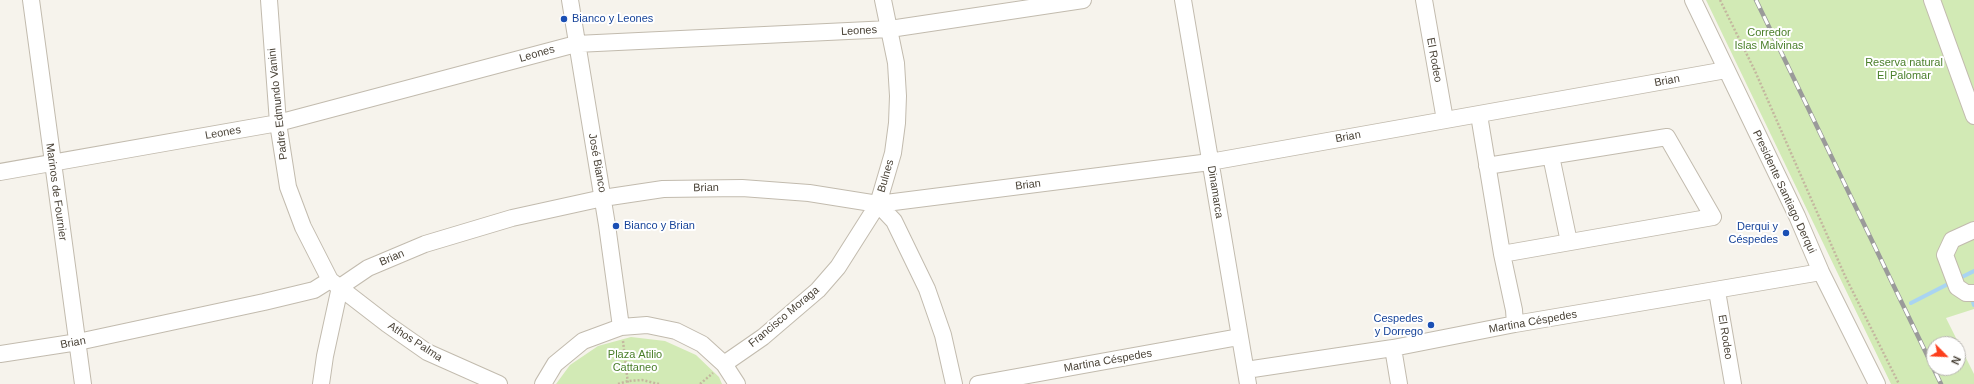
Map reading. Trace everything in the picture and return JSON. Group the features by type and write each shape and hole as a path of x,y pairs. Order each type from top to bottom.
{"street":[{"name":"Marinos de Fournier","path":"31,0 83,384"},
{"name":"Padre Edmundo Vanini","path":"269,0 278,123 288,187 303,227 335,283"},
{"name":"José Bianco","path":"570,0 576,44 603,198 621,327"},
{"name":"Bulnes","path":"883,0 896,63 898,96 897,123 893,153 878,204 894,221 927,289 943,335 954,384"},
{"name":"Leones","path":"0,172 278,123 576,44 890,29 1083,0"},
{"name":"Dinamarca","path":"1183,0 1238,337 1246,377"},
{"name":"El Rodeo","path":"1424,0 1445,120"},
{"name":"Presidente Santiago Derqui","path":"1693,0 1799,221 1821,272 1877,384"},
{"path":"1932,0 1974,116"},
{"name":"Brian","path":"0,354 78,342 307,292 335,283 425,244 512,218 603,198 663,189 742,188 809,193 878,204 1210,162 1726,70"},
{"path":"1479,115 1502,254 1514,310 1515,324"},
{"path":"1487,166 1667,137 1713,218 1502,254"},
{"path":"1551,156 1569,242"},
{"name":"Francisco Moraga","path":"724,364 763,337 818,290 838,267 878,204"},
{"path":"1974,230 1952,240 1947,247 1945,255 1955,283 1966,293 1974,294"},
{"name":"Martina Céspedes","path":"1246,377 1515,324 1717,291 1821,272"},
{"path":"321,384 335,283"},
{"name":"Athos Palma","path":"335,283 387,324 428,352 499,384"},
{"name":"El Rodeo","path":"1717,291 1732,384"},
{"path":"543,384 555,364 583,341 621,327 647,325 676,331 702,344 724,364 737,384"},
{"name":"Martina Céspedes","path":"978,384 1238,337"},
{"path":"1393,348 1400,384"}],"path":[{"path":"1720,0 1755,71 1845,276 1899,384"},
{"path":"621,327 628,382"},
{"path":"618,384 642,380 659,384"}],"green space":[{"path":"1706,0 1974,0 1974,309 1946,318 1955,336 1926,336 1926,376 1966,376 1966,358 1974,374 1974,384 1891,384"},
{"name":"Plaza Atilio Cattaneo","path":"631,337 665,341 696,355 719,377 722,384 556,384 570,365 598,346"}],"waterway":[{"path":"1958,279 1974,271"},
{"path":"1911,303 1952,282"}],"railway":[{"path":"1756,0 1941,384"}],"place":[{"name":"Bianco y Leones","path":"564,19"},
{"name":"Bianco y Brian","path":"616,226"},
{"name":"Derqui y Céspedes","path":"1786,233"},
{"name":"Cespedes y Dorrego","path":"1431,325"}],"park label":[{"name":"Corredor Islas Malvinas","path":"1769,39"},
{"name":"Reserva natural El Palomar","path":"1904,69"}]}
